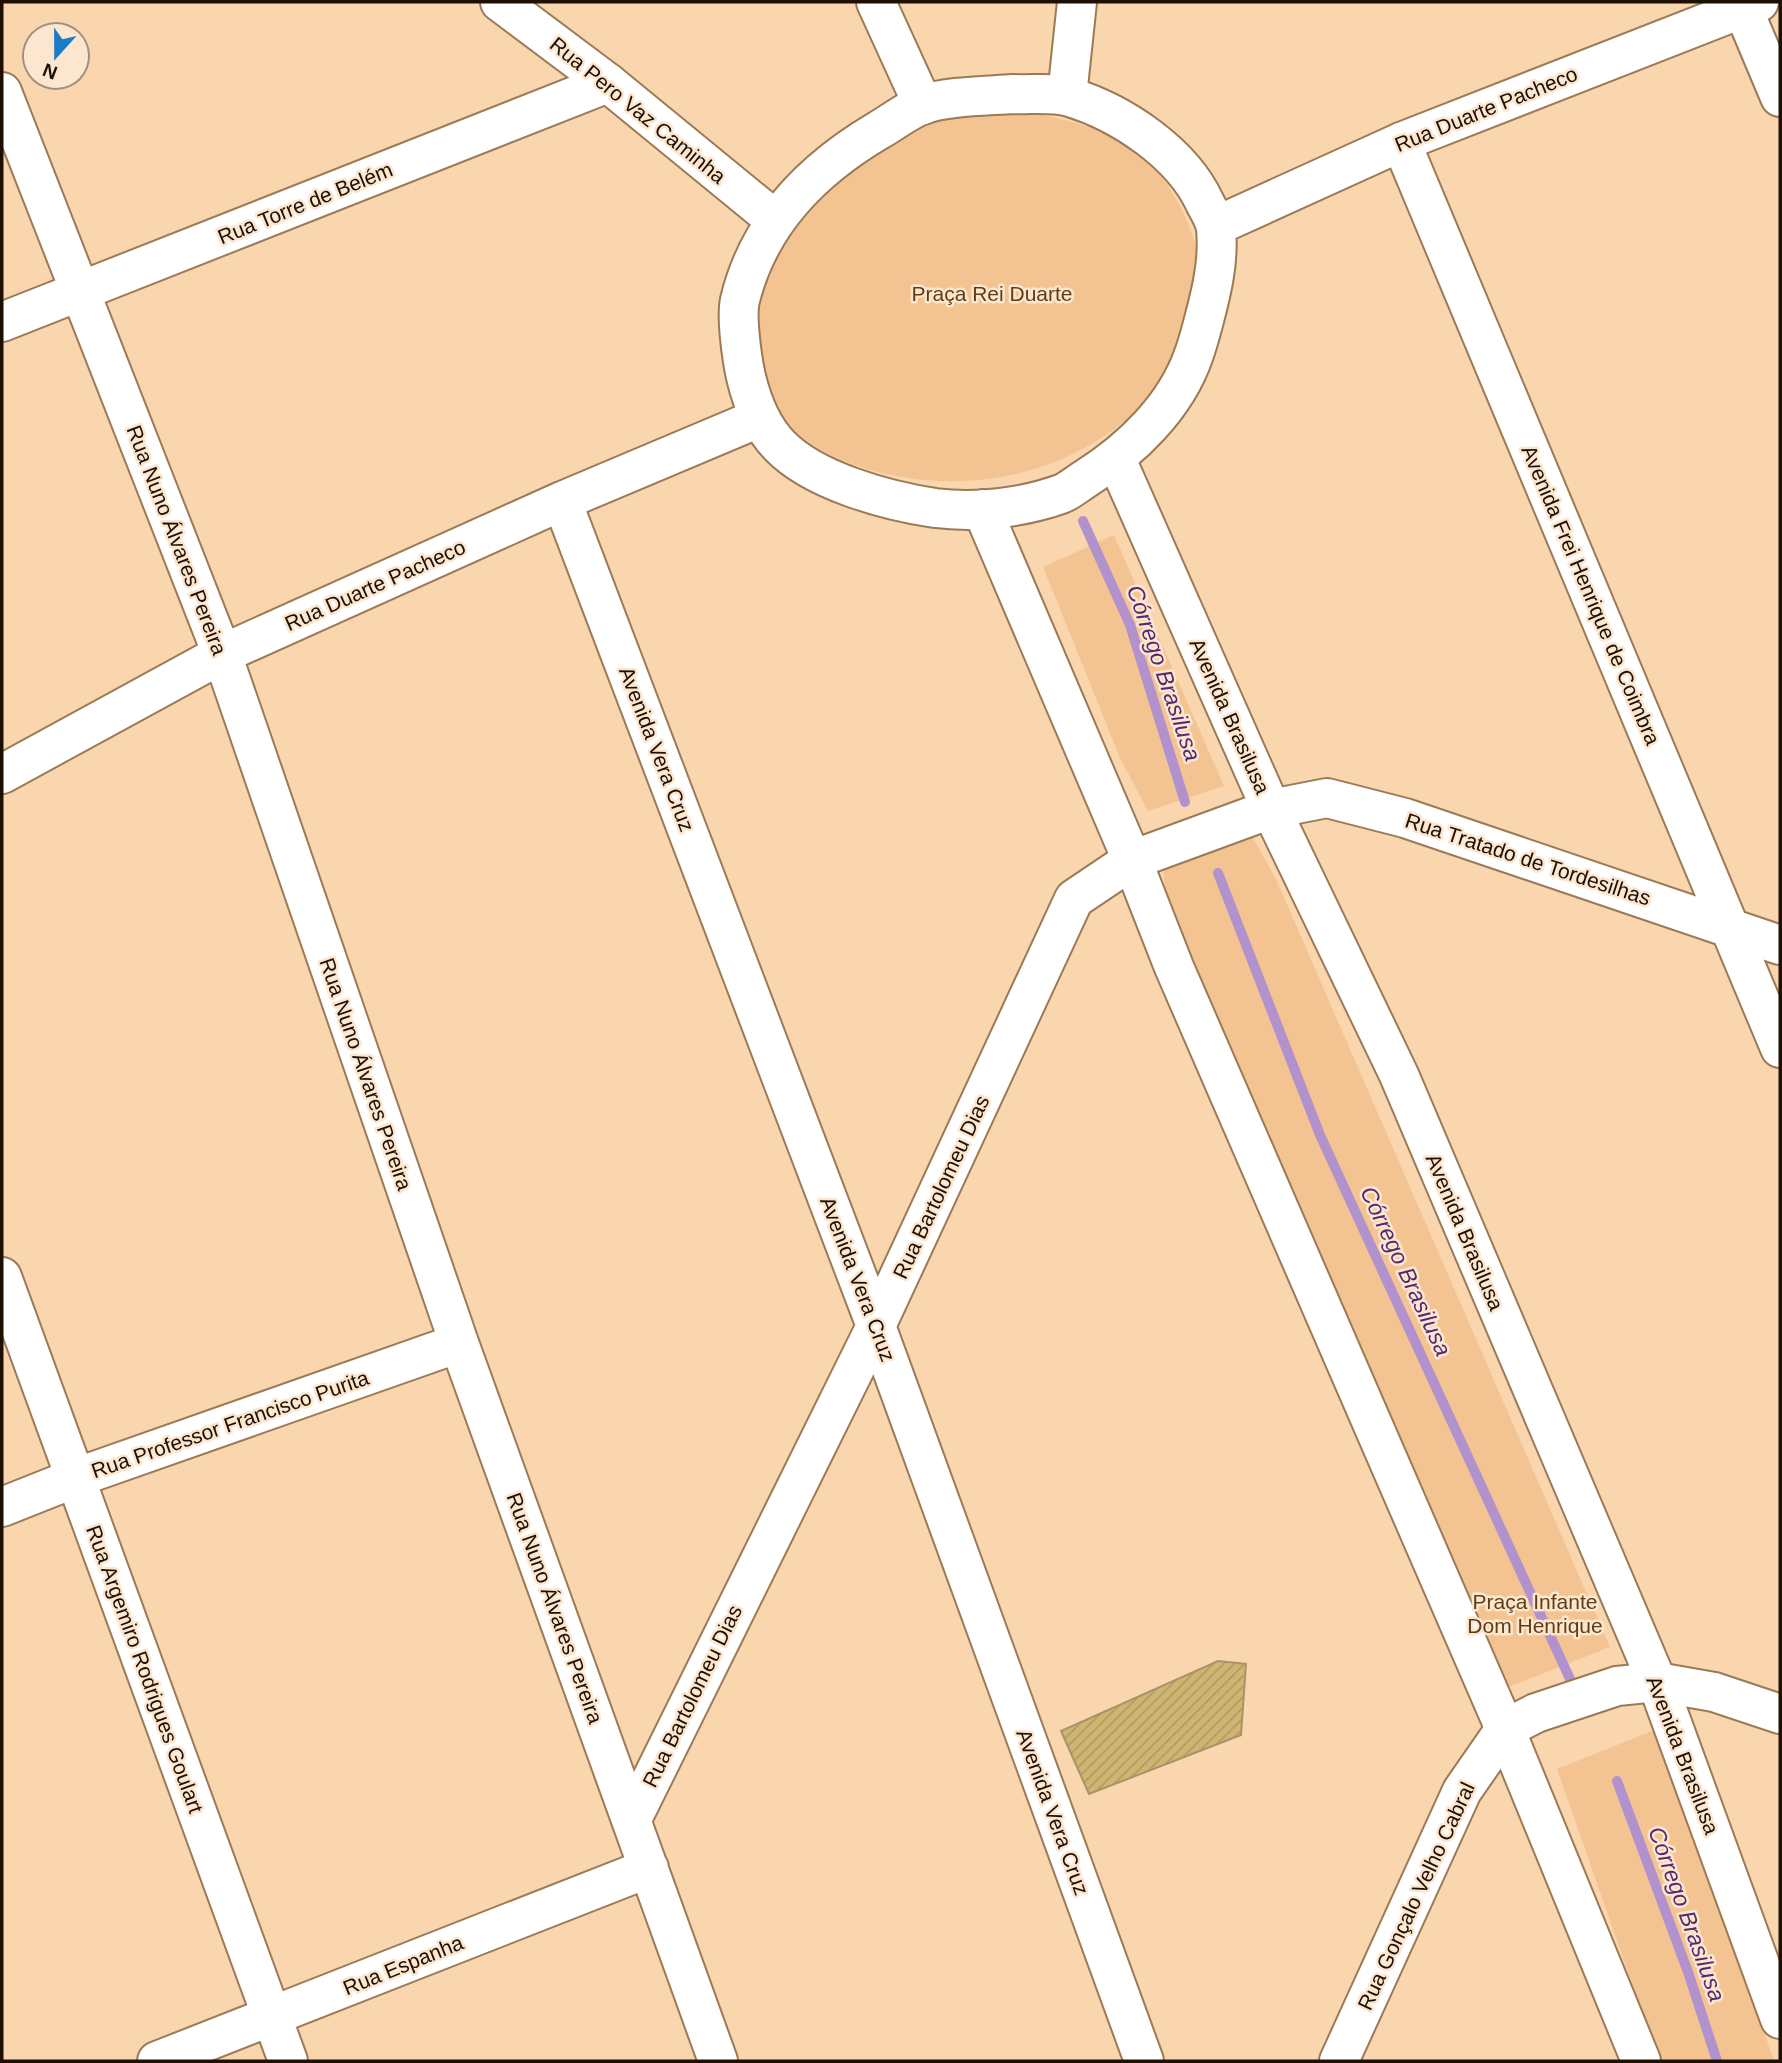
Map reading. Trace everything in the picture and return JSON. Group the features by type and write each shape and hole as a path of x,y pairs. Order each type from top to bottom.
{"street":[{"name":"Rua Pero Vaz Caminha","path":"500,2 608,83 774,219"},
{"path":"876,2 922,105"},
{"path":"1067,96 1077,2"},
{"path":"1751,5 1780,97"},
{"name":"Rua Duarte Pacheco","path":"1216,226 1401,142 1751,5"},
{"name":"Rua Torre de Belém","path":"2,322 608,83"},
{"name":"Rua Nuno Álvares Pereira","path":"2,92 222,654 459,1343 718,2061"},
{"path":"1013,94 1067,96 1137,128 1175,159 1199,189 1216,226 1216,270 1194,356 1170,400 1138,440 1116,459 1064,493 1017,506 982,509 937,508 885,498 848,486 811,468 780,447 759,418 751,397 742,360 739,302 774,219 834,158 922,105 967,97 1013,94"},
{"name":"Avenida Frei Henrique de Coimbra","path":"1401,142 1780,1048"},
{"name":"Rua Duarte Pacheco","path":"2,774 222,654 562,501 759,418"},
{"name":"Avenida Brasilusa","path":"1116,459 1271,809 1399,1075 1657,1682 1780,2019"},
{"name":"Avenida Vera Cruz","path":"562,501 876,1326 1144,2061"},
{"path":"982,509 1132,860 1174,967 1505,1729 1641,2061"},
{"name":"Rua Tratado de Tordesilhas","path":"1271,809 1327,798 1405,818 1780,945"},
{"name":"Rua Bartolomeu Dias","path":"632,1819 876,1326 1074,899 1132,860 1271,809"},
{"name":"Rua Argemiro Rodrigues Goulart","path":"2,1277 288,2061"},
{"name":"Rua Professor Francisco Purita","path":"2,1507 75,1478 459,1343"},
{"name":"Rua Gonçalo Velho Cabral","path":"1339,2061 1462,1791 1505,1729 1536,1713 1617,1686 1657,1682 1714,1692 1780,1714"},
{"name":"Rua Espanha","path":"157,2061 649,1868"}],"green space":[{"name":"Praça Rei Duarte","path":"964,109 1036,114 1083,125 1126,145 1146,159 1169,187 1190,227 1196,250 1196,275 1177,350 1161,382 1124,421 1091,444 1055,462 1016,474 976,480 935,481 895,476 855,465 818,448 790,426 779,411 765,377 760,333 762,293 783,248 813,208 831,191 869,159 917,125"},
{"path":"1114,535 1224,786 1148,811 1120,758 1043,567"},
{"name":"Praça Infante Dom Henrique","path":"1226,838 1253,838 1276,879 1610,1647 1506,1688 1167,901 1163,872 1175,859"},
{"path":"1657,1729 1670,1753 1774,2061 1659,2061 1557,1769"}],"building":[{"path":"1218,1661 1246,1664 1241,1735 1089,1794 1061,1731"}],"waterway":[{"name":"Córrego Brasilusa","path":"1083,521 1130,625 1185,802"},
{"name":"Córrego Brasilusa","path":"1218,873 1320,1135 1570,1679"},
{"name":"Córrego Brasilusa","path":"1617,1781 1688,1972 1717,2061"}]}
